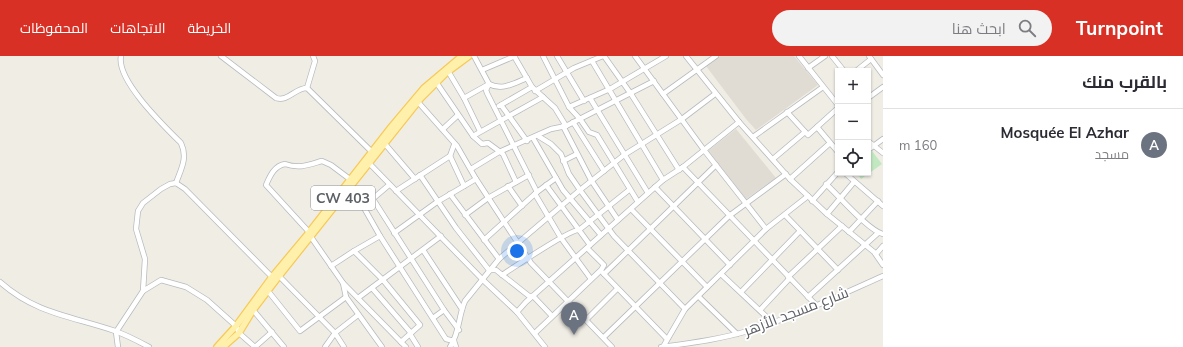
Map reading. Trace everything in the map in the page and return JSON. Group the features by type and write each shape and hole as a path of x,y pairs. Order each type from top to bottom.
{"main road":[{"name":"CW 403","path":"217,347 236,326 272,277 349,190 368,162 372,152 424,88 454,58 462,56"},
{"name":"CW 403","path":"225,347 239,333 253,310 351,180 385,144 436,82 448,71 469,56"}],"street":[{"path":"121,56 120,63 128,83 181,143 185,151 185,158 176,183"},
{"path":"221,56 276,98 284,99 302,88 307,88 372,152"},
{"path":"307,88 314,65 313,56"},
{"path":"474,56 489,84 494,87 506,86 527,78"},
{"path":"482,70 515,56 534,89 555,108 591,180 618,220"},
{"path":"543,56 569,107 589,132 597,135 629,190 638,202"},
{"path":"557,56 584,101"},
{"path":"496,108 603,56 631,94 681,168 816,305"},
{"path":"636,56 704,150 747,203 766,230"},
{"path":"569,107 610,89 666,56"},
{"path":"686,56 715,94 790,179 812,201 876,254 883,265"},
{"path":"664,94 716,56"},
{"path":"799,56 837,104"},
{"path":"808,68 825,56"},
{"path":"832,56 842,68"},
{"path":"859,68 870,58 883,75"},
{"path":"592,61 663,180"},
{"path":"448,71 464,98 480,131"},
{"path":"471,169 499,152 580,119 654,81"},
{"path":"436,82 473,136 482,144 488,142 503,154 516,182"},
{"path":"464,98 489,84"},
{"path":"489,84 486,90 548,216 561,238 591,279"},
{"path":"753,137 823,87"},
{"path":"871,96 883,87"},
{"path":"450,347 459,330 462,309 469,295 499,259 548,216 614,162 682,119 715,94"},
{"path":"473,136 508,115 543,97"},
{"path":"590,98 648,193"},
{"path":"418,102 454,144 527,258 548,282 587,319 612,347"},
{"path":"501,105 527,141"},
{"path":"787,112 808,135 835,111"},
{"path":"442,129 458,114"},
{"path":"573,122 604,171"},
{"path":"517,312 548,282 663,180 681,168 739,122"},
{"path":"817,127 835,149"},
{"path":"773,160 805,132"},
{"path":"536,137 554,147 560,154 580,190 628,252 685,309"},
{"path":"536,137 556,178 601,236"},
{"path":"883,139 873,146 883,153"},
{"path":"790,179 830,143"},
{"path":"385,144 415,179"},
{"path":"396,191 450,156 454,144"},
{"path":"563,161 577,154"},
{"path":"450,156 464,186"},
{"path":"351,180 331,165 322,161 304,167 294,167 284,164 277,167 273,171 266,185 310,235 343,283 407,347 414,341"},
{"path":"368,162 482,279 517,312 545,347"},
{"path":"535,333 591,279 628,252 716,165"},
{"path":"604,338 729,216 786,174"},
{"path":"420,175 437,202 489,270"},
{"path":"465,215 488,198 529,175"},
{"path":"812,201 835,175"},
{"path":"848,176 881,203 849,232"},
{"path":"484,240 536,193 556,178"},
{"path":"394,233 437,202 476,179"},
{"path":"827,214 854,182"},
{"path":"143,291 145,259 136,229 138,211 143,203 161,189 170,184 176,183 190,193 272,277"},
{"path":"808,297 880,234 862,219 826,184"},
{"path":"363,207 389,185"},
{"path":"546,185 604,265 602,272"},
{"path":"508,186 522,206"},
{"path":"655,187 730,264"},
{"path":"349,190 359,199 380,236 446,339 454,341"},
{"path":"502,275 575,229 579,230 629,190"},
{"path":"450,194 499,259"},
{"path":"662,347 685,309 766,230 808,196"},
{"path":"373,199 444,310 459,330"},
{"path":"631,209 708,287"},
{"path":"785,215 838,270"},
{"path":"760,310 788,278 842,226"},
{"path":"741,292 800,231"},
{"path":"331,266 380,236"},
{"path":"358,298 441,236"},
{"path":"876,254 883,246"},
{"path":"423,250 462,309"},
{"path":"354,251 383,280 420,325 401,342"},
{"path":"489,270 496,270 529,296 533,296 552,316"},
{"path":"602,272 667,339"},
{"path":"721,274 773,323"},
{"path":"279,276 335,333 344,347"},
{"name":"شارع مسجد الأزهر","path":"662,347 737,334 773,323 883,276"},
{"path":"118,347 116,332 143,291 161,280 186,287 207,300 236,326 239,333 255,347 272,332"},
{"path":"0,282 22,299 37,307 116,332 149,347"},
{"path":"343,283 346,297 382,347"},
{"path":"372,288 410,334 418,347"},
{"path":"587,319 617,288"},
{"path":"268,291 300,331 318,316 346,297"},
{"path":"698,297 737,334"},
{"path":"253,310 284,347"},
{"path":"432,318 444,310"},
{"path":"325,347 335,333 358,315"},
{"path":"454,341 456,347"}],"shaded area":[{"path":"720,56 794,56 818,85 756,130 706,66"},
{"path":"736,129 776,178 746,199 708,151"}],"green space":[{"path":"872,151 882,164 871,172"}],"place":[{"name":"Mosquée El Azhar","path":"574,335"}]}
